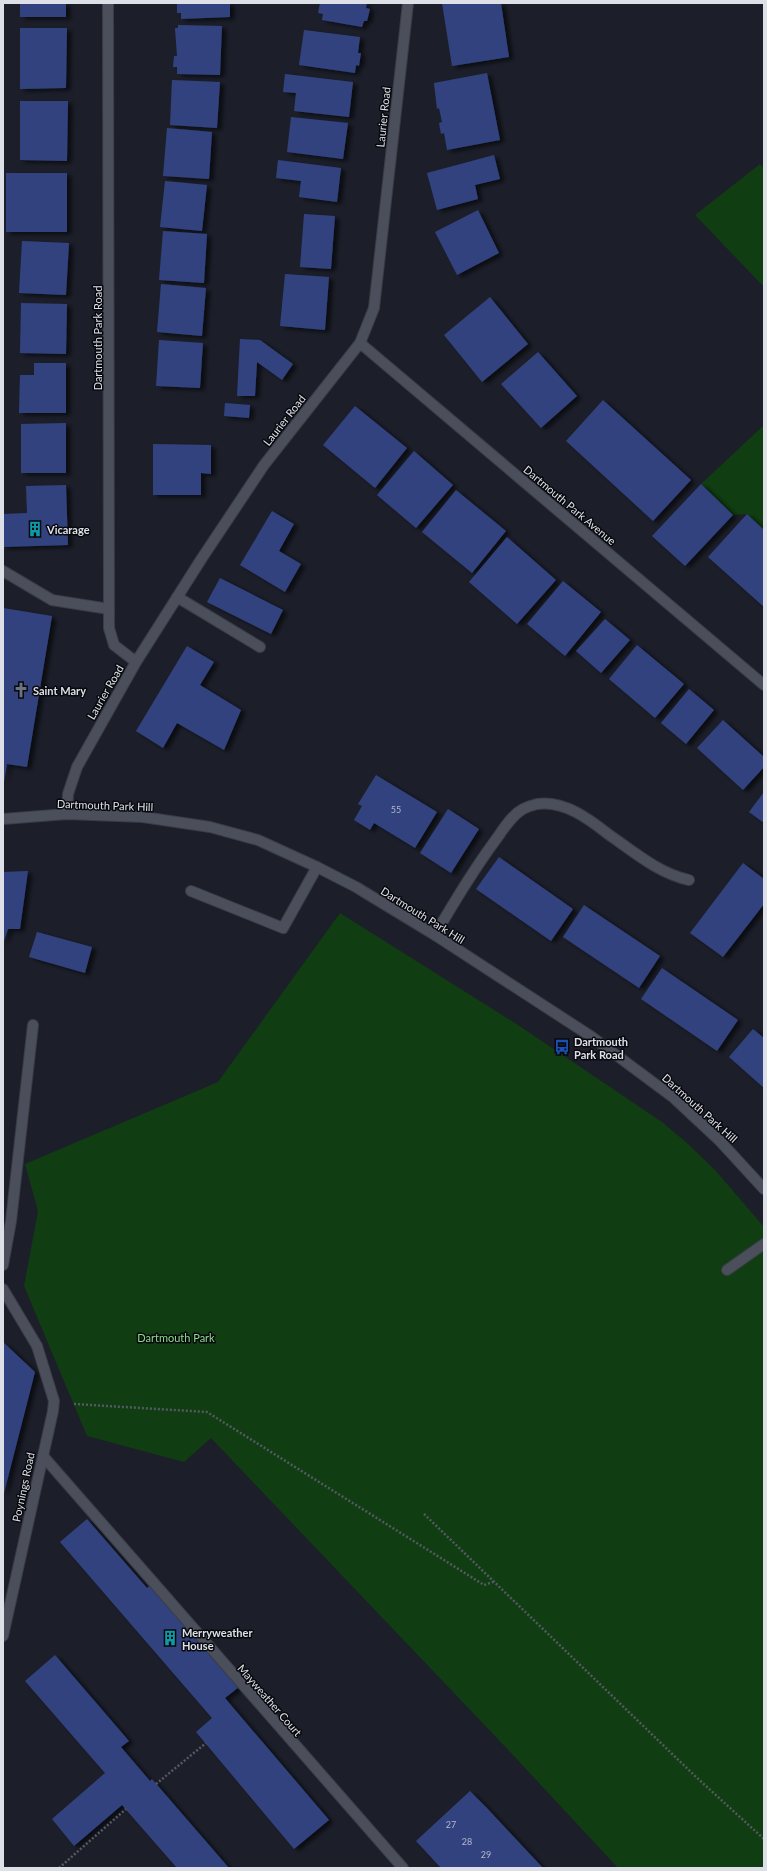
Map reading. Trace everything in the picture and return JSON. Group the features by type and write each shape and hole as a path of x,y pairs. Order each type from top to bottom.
{"street":[{"name":"Dartmouth Park Road","path":"108,3 109,628 114,645 136,662"},
{"name":"Laurier Road","path":"67,814 68,794 77,767 136,662 177,596 264,465 360,343 374,308 408,3"},
{"name":"Dartmouth Park Avenue","path":"360,343 764,685"},
{"path":"3,571 52,600 109,609"},
{"path":"177,596 260,647"},
{"path":"434,935 476,865 509,821 522,809 538,804 557,805 573,810 656,867 673,876 689,880"},
{"name":"Dartmouth Park Hill","path":"3,819 67,814 143,817 210,827 258,840 317,867 356,887 434,935 592,1038 674,1098 719,1140 764,1189"},
{"path":"191,891 283,928 317,867"},
{"path":"3,1265 10,1221 33,1025"},
{"path":"727,1270 764,1244"},
{"name":"Poynings Road","path":"3,1289 37,1346 53,1403 3,1636"},
{"name":"Mayweather Court","path":"42,1456 403,1868"}],"path":[{"path":"53,1403 208,1412 484,1585 494,1582"},
{"path":"424,1514 695,1776 764,1839"},
{"path":"156,1784 206,1743"},
{"path":"59,1868 126,1809"}],"green space":[{"path":"760,164 764,169 764,287 695,215"},
{"path":"764,425 764,530 747,514 733,515 701,484"},
{"name":"Dartmouth Park","path":"340,913 518,1025 662,1122 687,1143 715,1170 764,1227 764,1868 618,1868 513,1755 211,1438 184,1462 87,1436 24,1286 38,1211 25,1164 218,1082"}],"building":[{"path":"20,3 66,3 66,17 20,17"},
{"path":"177,3 230,3 230,17 181,19 181,13 177,13"},
{"path":"320,3 367,3 366,8 370,9 367,21 364,21 362,27 322,20 323,14 318,13"},
{"path":"442,3 501,3 509,57 452,66"},
{"path":"178,25 222,26 220,75 177,74 177,67 173,67 174,56 177,56 175,28 178,28"},
{"path":"20,28 67,28 66,88 20,89"},
{"path":"304,30 360,37 358,53 361,53 359,66 356,65 355,73 299,65"},
{"path":"487,73 500,140 447,150 444,133 441,134 439,123 442,122 439,108 437,109 434,83"},
{"path":"285,74 353,82 349,117 294,111 296,93 283,92"},
{"path":"172,80 220,82 217,128 170,125"},
{"path":"20,101 68,101 67,161 20,160"},
{"path":"291,117 348,123 343,159 287,152"},
{"path":"167,128 212,132 209,179 163,176"},
{"path":"494,155 500,179 475,185 478,199 437,210 427,173"},
{"path":"278,160 341,168 337,202 299,197 301,181 276,178"},
{"path":"6,173 67,173 67,232 6,232"},
{"path":"165,181 207,185 202,231 160,227"},
{"path":"478,210 499,253 457,275 435,232"},
{"path":"304,214 335,216 331,269 300,267"},
{"path":"163,231 207,234 204,283 159,280"},
{"path":"22,241 69,243 66,295 19,293"},
{"path":"285,274 329,277 325,330 280,326"},
{"path":"161,284 206,288 202,336 157,332"},
{"path":"490,297 528,344 482,382 444,335"},
{"path":"21,303 67,304 66,354 20,353"},
{"path":"240,339 260,340 293,364 282,380 257,362 255,396 237,396"},
{"path":"159,340 203,343 200,388 156,386"},
{"path":"538,352 577,396 541,428 501,384"},
{"path":"34,363 66,363 66,413 19,413 20,375 34,375"},
{"path":"603,400 691,480 653,521 566,441"},
{"path":"225,403 250,405 249,418 224,416"},
{"path":"355,406 407,448 375,488 323,445"},
{"path":"66,423 66,473 21,473 21,424"},
{"path":"153,444 211,445 211,474 201,473 201,495 153,495"},
{"path":"414,451 453,485 416,528 377,495"},
{"path":"701,484 733,515 685,566 652,536"},
{"name":"Vicarage","path":"66,485 68,545 3,547 3,514 27,513 26,486"},
{"path":"456,490 506,531 472,573 422,532"},
{"path":"272,511 294,524 279,551 301,564 285,592 240,565"},
{"path":"747,514 764,530 764,607 708,557"},
{"path":"507,537 556,580 517,624 469,582"},
{"path":"220,578 283,610 271,634 207,602"},
{"path":"563,581 601,612 565,656 527,624"},
{"name":"Saint Mary","path":"3,608 52,616 27,767 7,764 4,782"},
{"path":"605,619 630,640 601,673 576,651"},
{"path":"637,645 684,684 655,718 609,679"},
{"path":"187,646 214,662 200,685 241,710 224,750 177,723 163,748 136,731"},
{"path":"689,689 714,710 686,744 661,723"},
{"path":"723,720 764,757 764,767 743,790 697,748"},
{"path":"376,775 437,812 415,848 374,823 370,830 354,820 362,806 358,804"},
{"path":"764,792 764,823 749,812"},
{"path":"448,809 479,829 451,873 420,853"},
{"path":"499,857 573,909 551,941 476,889"},
{"path":"743,863 764,879 764,904 723,957 690,933"},
{"path":"28,871 20,929 8,929 3,944 3,872"},
{"path":"584,905 660,956 639,988 563,937"},
{"path":"37,932 92,947 85,973 29,957"},
{"path":"662,968 738,1020 717,1051 641,999"},
{"path":"753,1029 764,1038 764,1088 729,1057"},
{"path":"3,1342 35,1372 4,1493 3,1493"},
{"name":"Merryweather House","path":"87,1519 147,1588 151,1585 239,1687 225,1698 329,1820 294,1849 196,1732 212,1718 60,1542"},
{"path":"55,1655 129,1741 121,1747 150,1781 152,1779 229,1868 177,1868 122,1805 74,1846 52,1819 105,1773 25,1681"},
{"path":"470,1791 543,1868 441,1868 416,1841"}],"place":[{"name":"Vicarage","path":"35,529"},
{"name":"Saint Mary","path":"21,690"},
{"name":"Dartmouth Park Road","path":"562,1047"},
{"name":"Merryweather House","path":"170,1638"}]}
